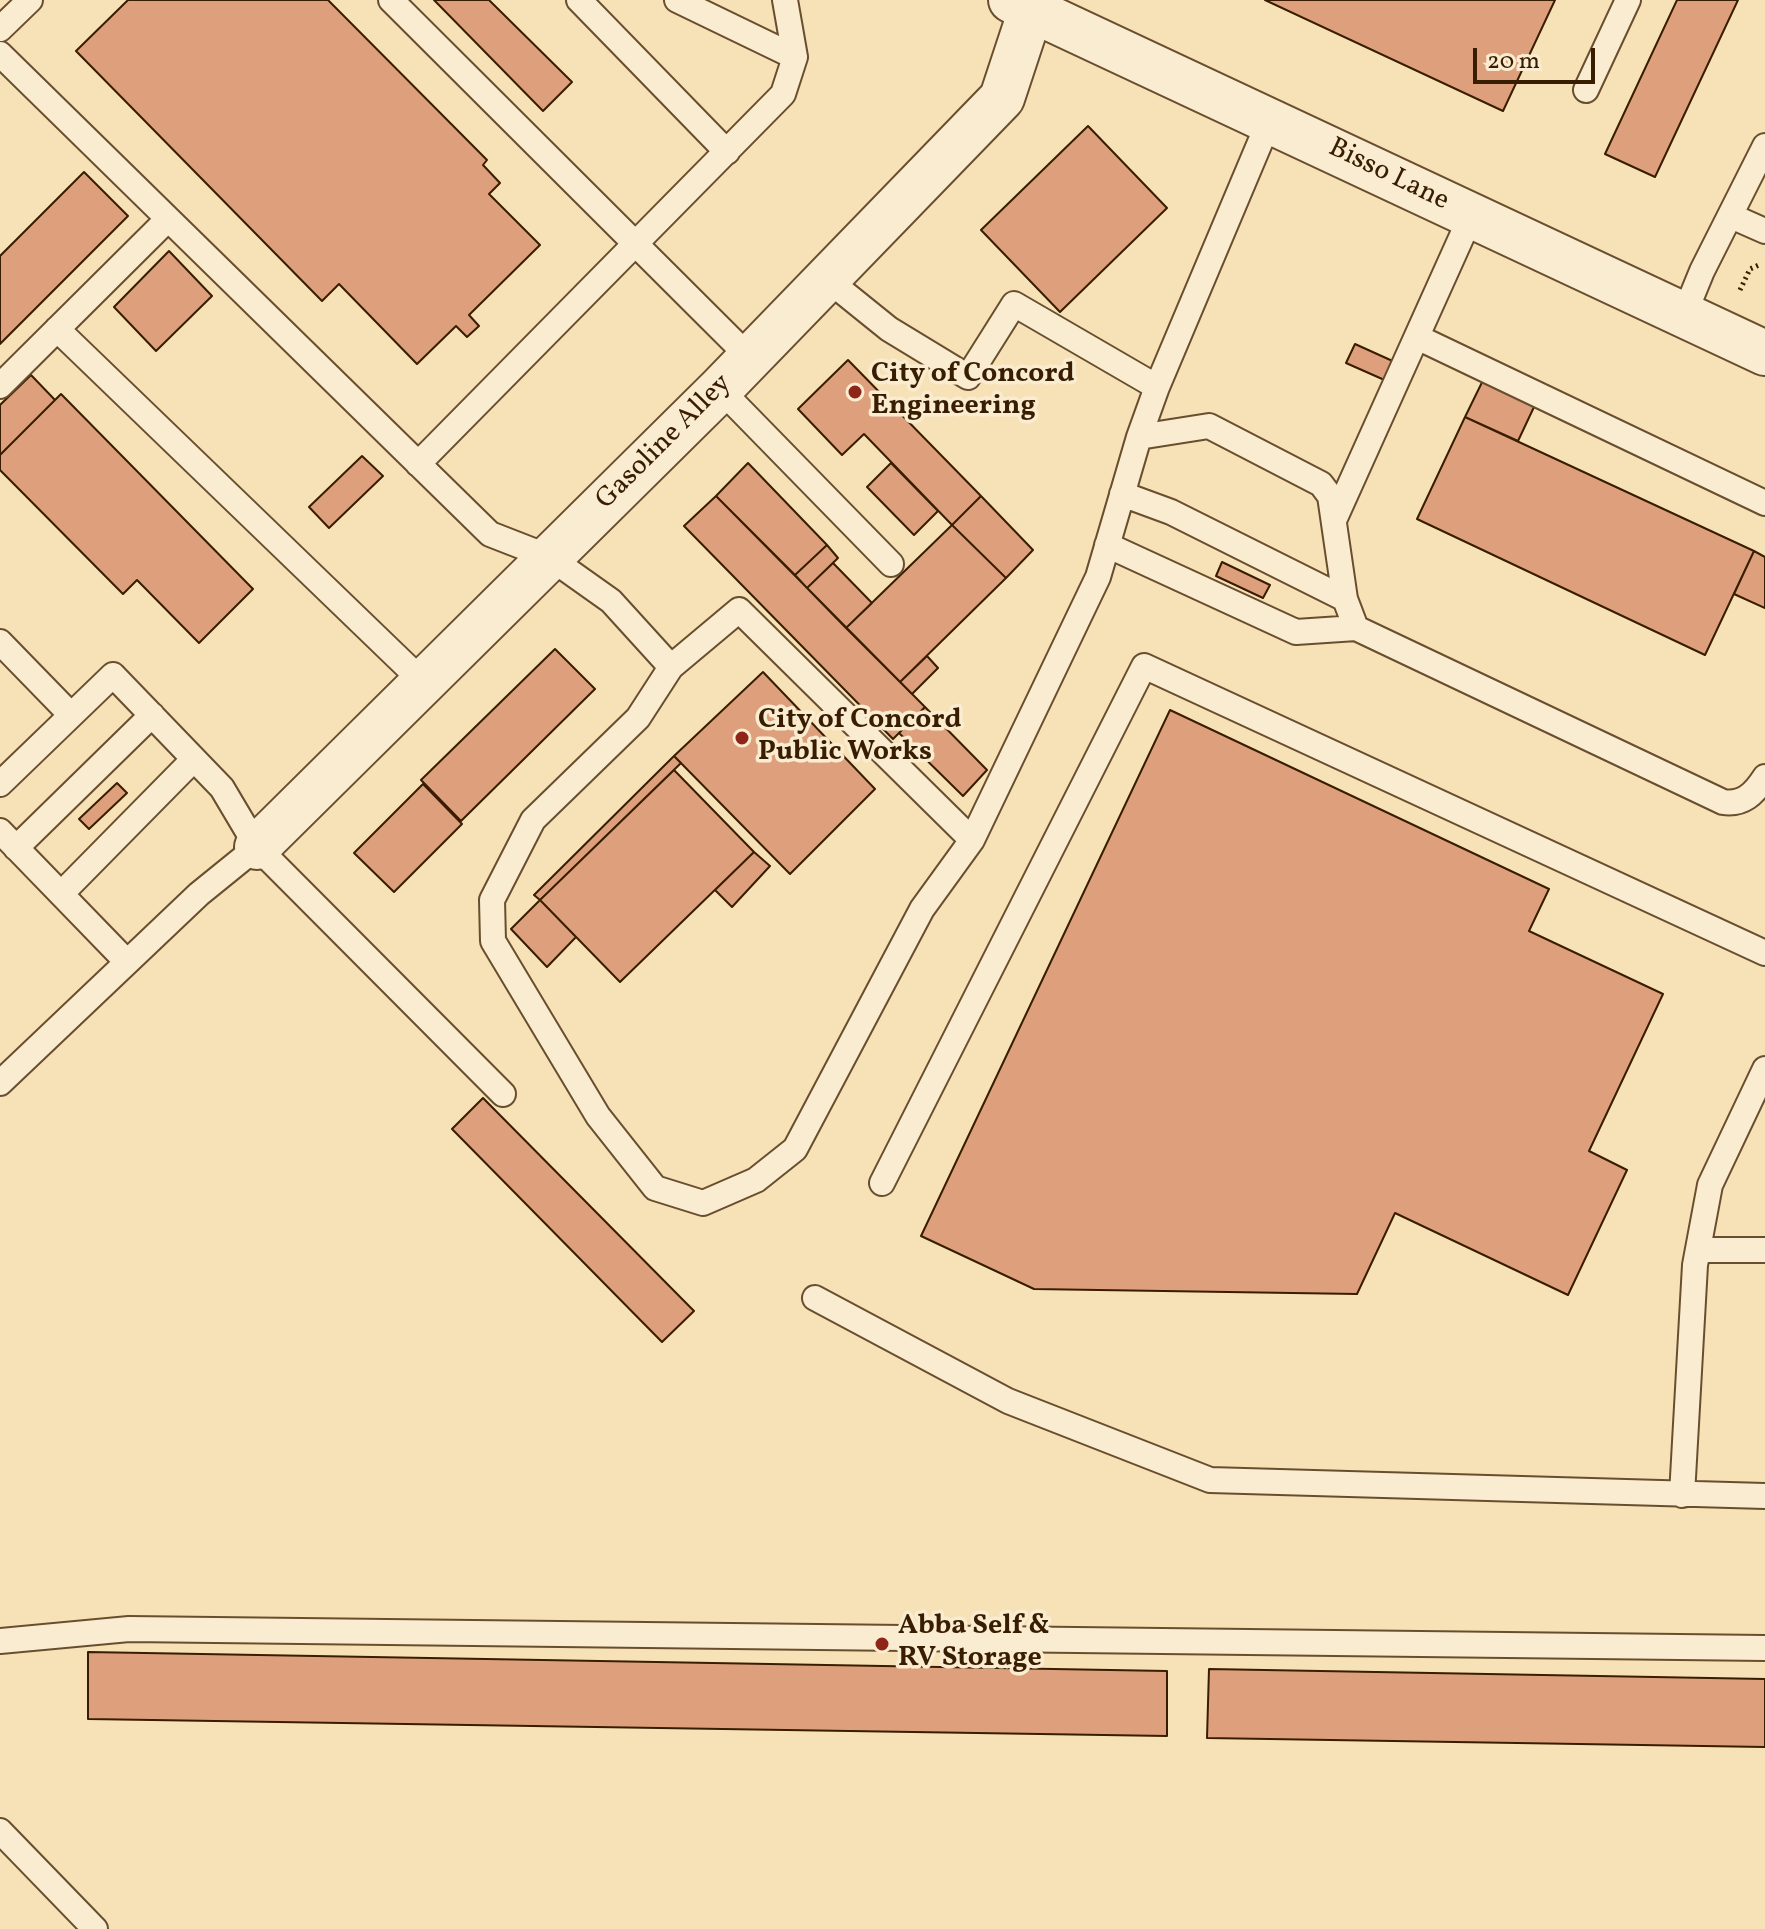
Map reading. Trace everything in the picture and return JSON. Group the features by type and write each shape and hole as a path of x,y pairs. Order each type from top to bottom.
{"street":[{"name":"Bisso Lane","path":"1021,5 1765,353"},
{"name":"Gasoline Alley","path":"257,847 720,389 1002,98 1021,5"}],"lane":[{"path":"0,29 30,0"},
{"path":"391,0 750,358"},
{"path":"579,0 727,152"},
{"path":"677,0 795,57"},
{"path":"418,464 783,94 795,57 785,0"},
{"path":"1586,90 1628,0"},
{"path":"0,54 490,534 549,557 611,601 671,667"},
{"path":"972,840 739,610 671,667 638,718 533,820 492,900 493,941 598,1116 655,1188 703,1203 756,1180 795,1149 922,909 972,840 1098,577 1157,387 1270,119"},
{"path":"1684,315 1702,271 1765,146"},
{"path":"1335,518 1471,216"},
{"path":"1731,216 1765,231"},
{"path":"0,386 168,219"},
{"path":"827,279 889,329 968,377 1014,304 1157,387"},
{"path":"57,329 424,683"},
{"path":"1417,337 1765,503"},
{"path":"720,389 891,564"},
{"path":"1139,437 1209,426 1321,484 1330,496 1345,599 1356,628"},
{"path":"1122,494 1171,512 1345,599"},
{"path":"1107,545 1296,632 1356,628 1723,802 1736,804 1755,793 1765,777"},
{"path":"0,642 71,715"},
{"path":"882,1183 1144,666 1765,953"},
{"path":"0,784 113,675 222,788 257,847 503,1094"},
{"path":"127,962 6,842 152,715"},
{"path":"61,894 194,759"},
{"path":"0,1083 199,894 257,847"},
{"path":"1682,1495 1687,1375 1698,1250 1710,1185 1765,1069"},
{"path":"1698,1250 1765,1250"},
{"path":"815,1298 1008,1401 1210,1480 1765,1496"},
{"path":"0,1641 129,1629 1765,1648"},
{"path":"0,1831 95,1929"}],"path":[{"path":"1740,290 1750,269 1765,262"}],"building":[{"path":"128,0 328,0 487,160 483,165 500,183 489,194 540,245 469,315 479,326 467,337 456,326 417,364 339,284 322,301 76,51"},
{"path":"434,0 489,0 572,82 543,111"},
{"path":"1265,0 1555,0 1503,111"},
{"path":"1677,0 1738,0 1655,177 1605,154"},
{"path":"1088,126 1167,208 1060,312 981,230"},
{"path":"84,172 128,216 0,344 0,256"},
{"path":"169,251 212,296 156,351 114,307"},
{"path":"1355,344 1397,363 1389,382 1346,363"},
{"path":"848,360 981,496 952,525 864,434 842,455 798,409"},
{"path":"1490,366 1542,390 1518,441 1465,417"},
{"path":"31,375 55,400 0,455 0,405"},
{"path":"61,394 253,589 199,643 137,580 123,594 0,470 0,455"},
{"path":"1465,417 1754,551 1705,655 1417,519"},
{"path":"362,456 383,476 329,528 309,507"},
{"path":"748,463 827,545 795,575 716,496"},
{"path":"891,463 938,511 914,535 867,487"},
{"path":"716,496 925,707 893,739 684,526"},
{"path":"981,496 1033,550 1006,578 952,525"},
{"path":"952,525 1006,578 900,682 846,628"},
{"path":"827,545 838,558 807,588 795,575"},
{"path":"1754,551 1765,557 1765,608 1734,594"},
{"path":"1222,562 1270,585 1263,598 1216,576"},
{"path":"833,563 872,603 846,628 807,588"},
{"path":"555,649 595,689 461,821 421,780"},
{"path":"927,656 938,668 912,694 900,682"},
{"path":"763,672 875,789 790,874 674,756"},
{"path":"925,707 987,770 963,796 899,733"},
{"path":"1170,710 1549,889 1529,931 1663,994 1589,1151 1627,1170 1568,1295 1395,1213 1357,1294 1034,1289 921,1236"},
{"path":"674,756 681,763 540,900 534,895"},
{"path":"674,770 754,852 620,982 540,900"},
{"path":"117,783 127,793 89,829 79,819"},
{"path":"423,784 462,824 394,892 354,853"},
{"path":"754,852 770,866 732,907 715,890"},
{"path":"540,900 576,937 547,967 511,929"},
{"path":"483,1098 694,1311 662,1342 452,1129"},
{"path":"88,1652 1167,1671 1167,1736 88,1719"},
{"path":"1209,1669 1765,1679 1765,1747 1207,1738"}],"place":[{"name":"City of Concord Engineering","path":"855,392"},
{"name":"City of Concord Public Works","path":"742,738"},
{"name":"Abba Self & RV Storage","path":"882,1644"}]}
